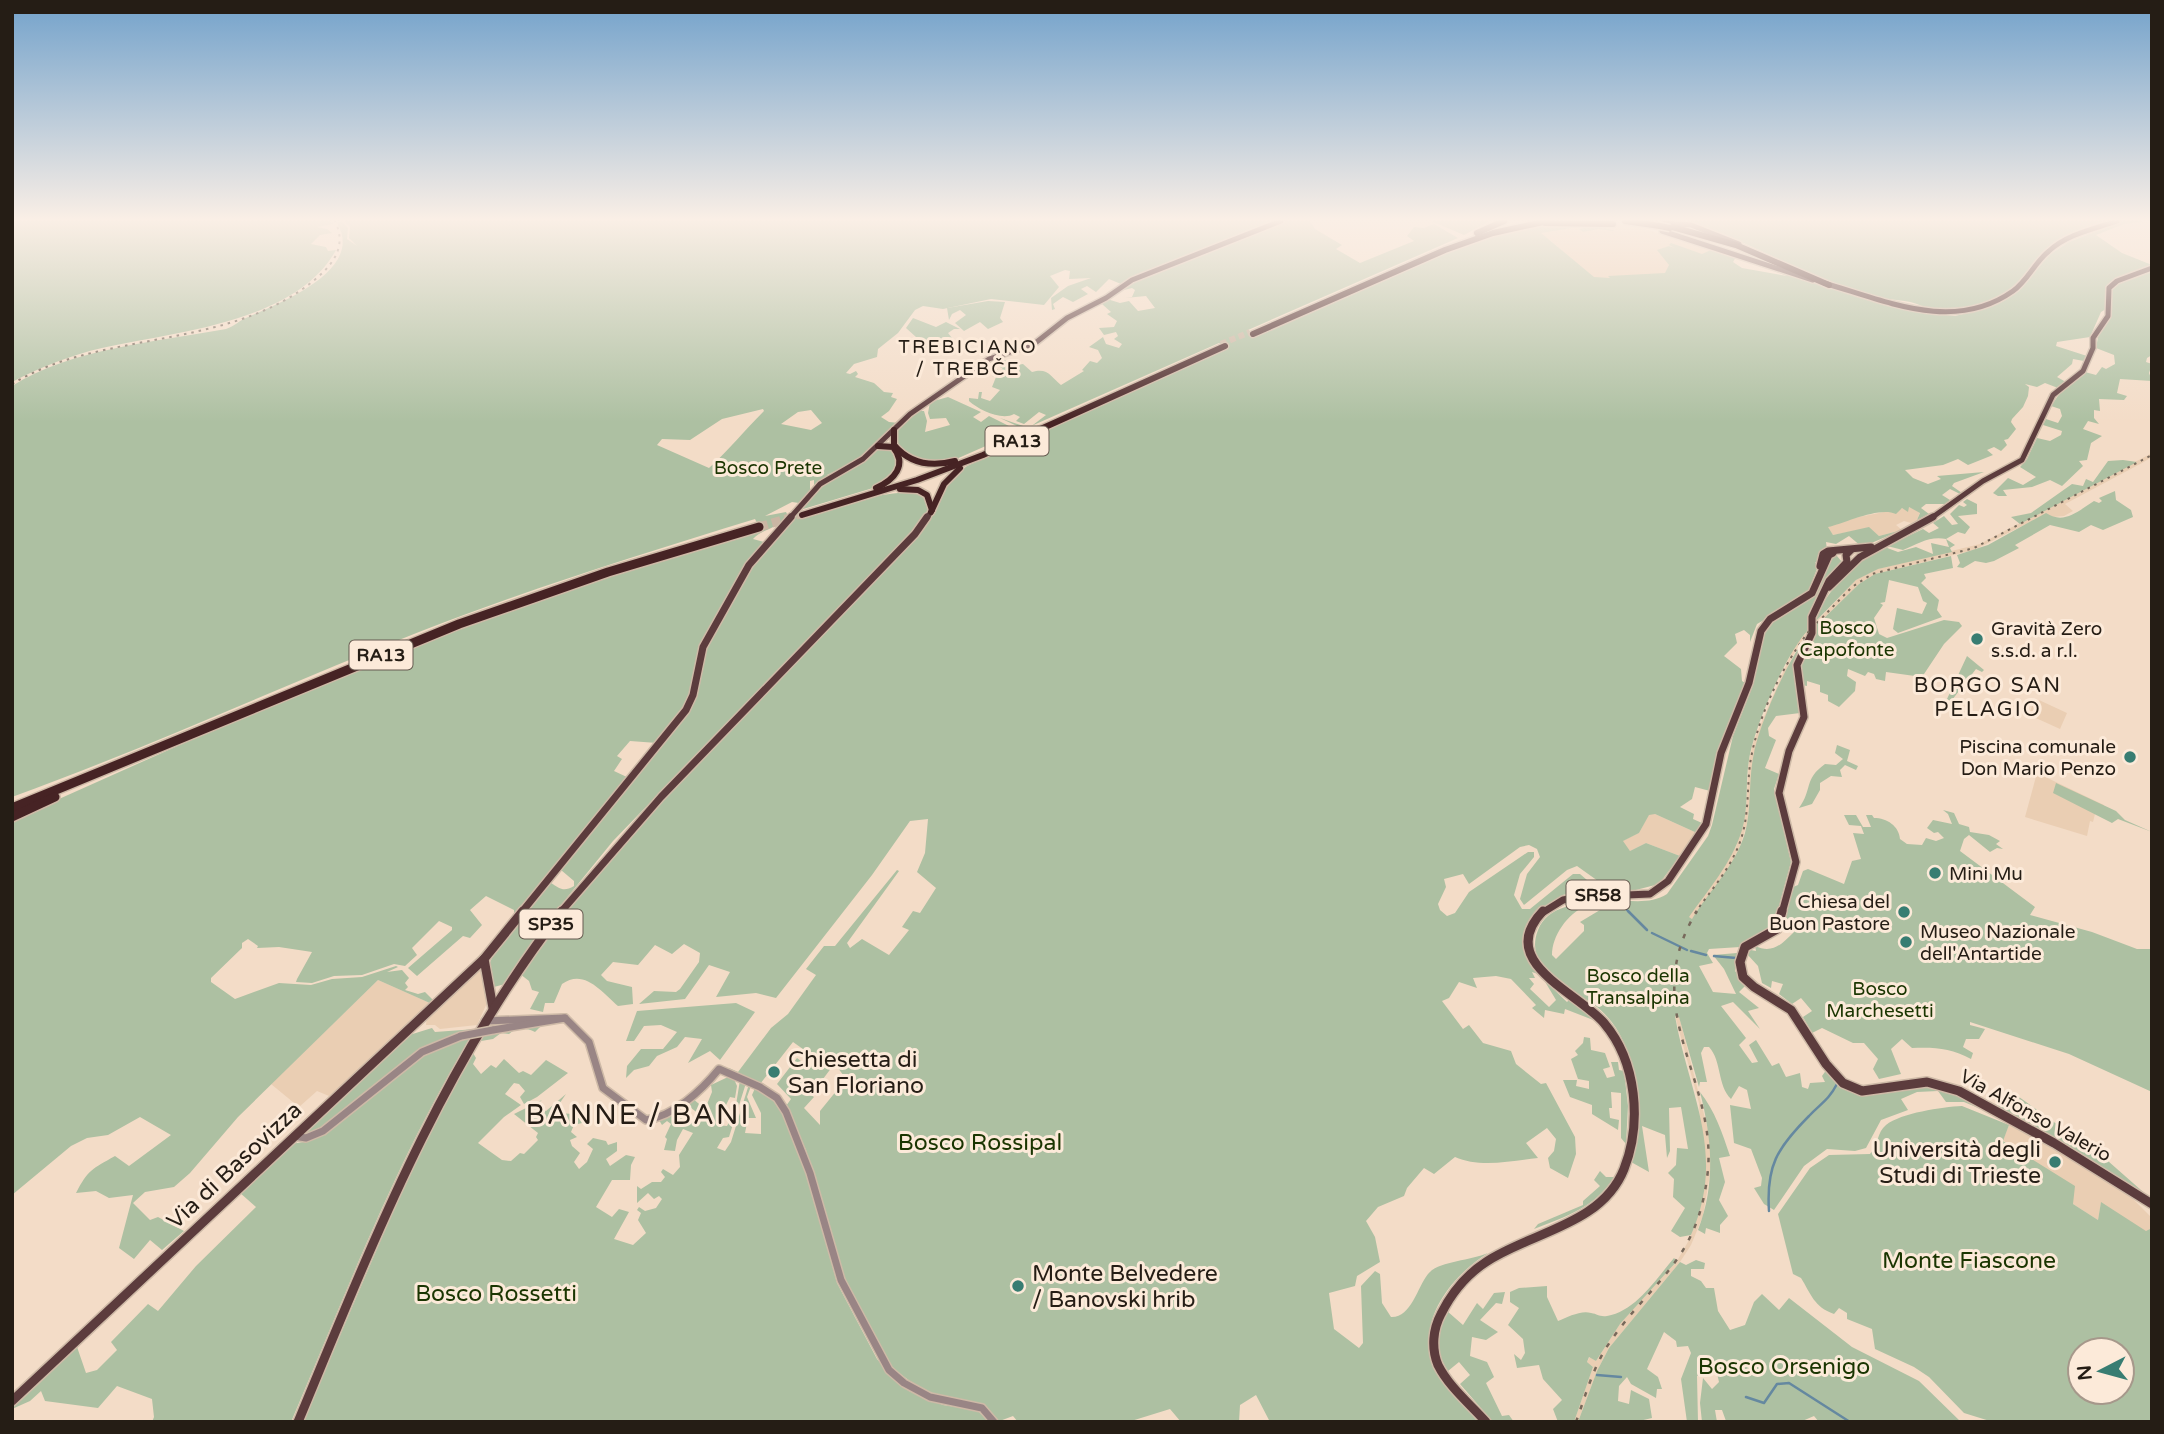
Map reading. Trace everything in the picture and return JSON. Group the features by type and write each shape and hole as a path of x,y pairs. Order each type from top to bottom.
{"highway":[{"path":"1251,333 1354,288"},
{"name":"RA13","path":"801,513 840,502 953,467 1023,438 1223,345 940,468 840,502"},
{"path":"888,444 919,462 946,463 1034,429"},
{"path":"888,444 894,430"},
{"path":"931,512 944,484 958,470 1023,438"},
{"path":"840,502 891,480 900,467 888,444"},
{"path":"840,502 892,490 911,489 929,496 932,502 931,512"},
{"name":"RA13","path":"758,525 608,572 469,620 153,751 12,805 457,620 606,569 758,525"},
{"path":"12,817 153,751"}],"main road":[{"path":"894,430 943,390 989,359 1034,344 1067,318 1119,288"},
{"path":"1839,288 1913,310 1941,314 1963,313 2009,294 2016,288"},
{"path":"1849,554 1879,545 1940,514 1983,481 2022,460 2053,395 2083,370 2093,348 2093,338 2108,316 2109,288"},
{"name":"Via di Basovizza","path":"12,1401 484,959 686,710 693,695 703,647 757,553 820,484 888,444"},
{"name":"SP35","path":"298,1422 407,1164 436,1107 493,1008 560,912 608,853 915,534 931,512"},
{"name":"Via Alfonso Valerio","path":"1826,590 1860,557 1879,545"},
{"path":"1834,552 1860,557"},
{"path":"1834,552 1844,560 1840,568"},
{"name":"SR58","path":"1486,1422 1448,1380 1437,1362 1434,1338 1443,1308 1467,1276 1486,1259 1526,1238 1592,1210 1608,1196 1626,1165 1633,1130 1634,1104 1630,1078 1619,1044 1597,1015 1552,983 1540,970 1531,951 1532,928 1542,913 1558,903 1604,895 1643,895 1661,889 1669,881 1705,826 1723,744 1749,683 1763,626 1804,599 1814,589 1829,555 1834,552"},
{"path":"1849,554 1850,566"},
{"name":"Via Alfonso Valerio","path":"1849,554 1847,562 1829,581 1812,617 1810,638 1798,660 1797,676 1804,717 1789,751 1779,788 1781,809 1795,855 1795,871 1777,929 1743,950 1740,966 1742,975 1748,982 1785,1004 1829,1067 1852,1088 1866,1090 1918,1080 1955,1089 2080,1157 2152,1204"},
{"path":"484,959 493,1008"}],"street":[{"path":"294,1136 306,1138 323,1131 422,1052 461,1036 565,1017"},
{"path":"485,1021 565,1017 589,1041 603,1088 643,1119 652,1120 664,1114 704,1087 719,1069 761,1087 777,1098 786,1112 810,1173 841,1280 890,1370 904,1382 930,1396 982,1408 994,1422"}],"shaded area":[{"path":"2152,453 2152,457 2142,463 2065,504 2073,511 2064,516 2053,517 2046,514 1974,550 1875,574 1859,584 1819,623 1816,622 1856,580 1877,569 1980,544"},
{"path":"1909,507 1920,512 1917,520 1911,523 1904,521 1896,525 1902,530 1879,536 1869,528 1833,535 1827,527 1854,518"},
{"path":"1809,629 1791,659 1757,742 1747,824 1740,846 1728,870 1692,919 1688,917 1736,847 1746,811 1749,760 1754,740 1794,647"},
{"path":"2039,700 2067,713 2060,729 2029,715 2033,703 2037,705"},
{"path":"2037,773 2104,805 2101,815 2095,814 2093,822 2090,821 2087,836 2025,817"},
{"path":"1649,814 1655,814 1697,833 1680,856 1646,843 1630,851 1622,841 1639,833"},
{"path":"480,971 483,972 487,1003 477,1025 440,1029 435,1025 426,1025 427,1016"},
{"path":"378,980 432,1004 329,1096 317,1091 299,1107 271,1084"},
{"path":"1675,1016 1679,1016 1709,1134 1711,1168 1703,1216 1691,1245 1680,1262 1609,1348 1597,1371 1578,1422 1574,1422 1593,1367 1587,1362 1590,1357 1596,1361 1620,1324 1677,1261 1689,1240 1700,1209 1703,1195 1699,1103"},
{"name":"Università degli Studi di Trieste","path":"2009,1125 2015,1126 2126,1192 2152,1218 2152,1228 2146,1232 2101,1203 2098,1220 2073,1204 2003,1140"}],"green space":[{"path":"12,288 301,288 263,309 231,320 79,354 12,382"},
{"name":"Bosco Prete","path":"306,288 1058,288 1044,305 991,299 943,309 923,306 915,310 898,333 878,349 877,357 854,364 846,373 856,371 858,374 855,377 874,383 884,392 893,393 891,397 897,399 881,417 889,422 899,423 862,458 827,475 828,477 814,486 814,480 810,481 810,491 799,503 792,502 765,516 786,512 788,516 753,539 764,542 732,589 699,651 693,686 685,706 657,743 630,741 617,756 622,759 614,771 629,778 514,919 514,910 486,896 470,910 482,925 470,938 463,936 417,976 408,968 452,930 452,927 439,921 412,948 417,955 405,966 394,964 362,975 334,976 312,983 296,982 312,952 279,947 257,948 258,946 248,939 242,943 242,948 211,978 211,982 235,999 279,983 311,985 332,979 362,977 396,966 398,967 387,972 402,970 409,978 405,983 408,987 405,990 418,994 425,992 433,1000 432,1004 378,980 238,1117 190,1173 174,1187 145,1192 133,1203 150,1220 158,1217 184,1231 162,1250 150,1240 134,1259 119,1248 133,1195 109,1198 96,1191 76,1193 84,1179 101,1164 115,1156 129,1166 171,1135 140,1117 108,1135 87,1138 71,1146 12,1195 12,820 270,705 468,624 760,529 755,519 502,601 368,652 115,758 12,797 12,386 36,373 88,355 226,329","holes":["763,409 709,468 657,445 662,439 690,440 722,419","811,410 822,423 811,430 781,424 798,412"]},
{"path":"1065,288 1083,288 1081,289 1088,294 1073,302 1063,297 1053,304 1055,309 1052,310 1051,298"},
{"name":"Bosco Rossipal","path":"1123,288 1344,288 1248,330 1256,335 1365,288 1836,288 1915,312 1955,316 1976,311 2009,297 2022,288 2105,288 2106,309 2101,312 2090,337 2057,342 2056,346 2087,356 2084,361 2073,359 2072,364 2057,377 2066,382 2058,388 2045,383 2037,387 2025,384 2029,387 2028,396 2023,407 2012,419 2016,429 2004,440 2007,445 2001,451 1994,447 1987,450 1993,455 1968,465 1958,459 1943,465 1905,470 1913,478 1928,484 1941,479 1937,476 1984,472 1954,483 1952,486 1962,493 1950,489 1942,495 1950,500 1946,504 1926,504 1921,508 1929,514 1917,520 1920,513 1909,507 1908,512 1902,508 1896,514 1881,512 1828,527 1833,535 1869,527 1879,536 1902,530 1862,547 1849,536 1836,544 1826,542 1827,550 1819,563 1815,562 1818,566 1807,595 1757,624 1750,642 1750,635 1744,630 1735,634 1737,643 1724,656 1741,669 1742,681 1745,683 1710,791 1695,787 1692,799 1680,807 1694,814 1693,819 1702,823 1697,833 1655,814 1649,815 1639,833 1623,841 1630,851 1646,843 1680,856 1659,884 1632,891 1612,891 1577,866 1567,870 1524,905 1520,899 1527,874 1540,857 1537,849 1529,845 1520,847 1469,884 1463,874 1444,879 1446,887 1438,904 1447,916 1455,913 1469,892 1528,852 1534,852 1534,857 1520,874 1514,895 1522,909 1530,909 1573,874 1580,874 1587,880 1587,888 1563,895 1539,910 1528,923 1528,951 1541,975 1532,972 1535,978 1529,978 1534,984 1530,989 1549,1007 1556,1000 1544,980 1567,1002 1569,1000 1601,1023 1565,1009 1564,1014 1545,1010 1544,1018 1532,1008 1536,1005 1511,979 1496,976 1473,978 1477,988 1459,982 1449,998 1442,1001 1463,1029 1469,1025 1483,1043 1511,1051 1516,1064 1541,1084 1546,1083 1575,1137 1576,1154 1568,1178 1550,1168 1548,1158 1554,1151 1556,1139 1547,1128 1526,1143 1538,1158 1485,1163 1455,1157 1434,1174 1424,1168 1407,1188 1404,1196 1378,1207 1366,1221 1375,1237 1380,1262 1357,1276 1355,1286 1329,1293 1334,1329 1359,1348 1363,1343 1361,1286 1375,1271 1380,1274 1382,1303 1391,1317 1398,1316 1409,1308 1424,1280 1433,1270 1488,1253 1466,1269 1447,1291 1433,1317 1430,1331 1430,1345 1437,1364 1449,1385 1478,1422 1270,1422 1256,1395 1240,1405 1239,1422 1181,1422 1170,1409 1128,1422 1018,1422 1013,1416 997,1422 986,1406 919,1388 890,1366 844,1281 806,1150 786,1106 791,1099 777,1084 797,1058 810,1068 817,1059 793,1042 760,1084 728,1071 729,1068 738,1072 771,1028 788,1014 816,975 806,969 824,946 835,946 897,870 899,871 847,943 850,948 862,939 889,955 909,930 902,927 913,911 920,913 936,888 917,872 925,853 928,819 910,821 872,875 776,998 756,993 716,997 730,972 709,965 685,999 639,1004 654,991 676,992 680,989 699,962 700,953 684,944 672,954 655,945 638,965 613,962 601,975 607,981 632,987 633,1004 618,1006 592,984 578,979 562,984 554,1003 545,1003 543,1012 530,1009 539,992 532,990 529,981 520,974 562,917 654,809 901,554 956,475 967,466 1226,347 1219,343 1032,425 1046,415 1039,412 1024,424 1016,421 1020,417 1014,414 991,414 969,401 969,398 978,399 979,392 982,392 981,398 990,401 1000,390 992,387 996,377 992,376 996,372 990,369 994,366 999,371 1003,369 990,360 998,357 1015,365 1023,364 1032,372 1046,372 1061,385 1084,371 1082,370 1090,361 1097,363 1102,358 1098,350 1089,347 1103,337 1106,344 1119,348 1122,344 1114,339 1118,336 1116,332 1104,335 1099,328 1114,327 1117,321 1107,314 1111,312 1102,304 1096,305 1107,299 1120,303 1129,301 1138,311 1155,308 1146,296 1125,298 1132,297 1135,290 1132,288 1120,291","holes":["832,1067 838,1068 846,1079 820,1111 820,1125 804,1108 814,1097 811,1095"]},
{"path":"1845,288 2013,288 1980,305 1938,313 1919,308 1922,306 1910,302 1862,294"},
{"path":"2152,288 2152,355 2146,362 2152,364 2149,373 2152,381 2120,379 2117,393 2127,396 2124,400 2099,399 2100,411 2094,410 2094,418 2099,424 2088,421 2083,429 2102,436 2091,443 2087,460 2079,461 2083,466 2062,486 2050,480 2032,487 2003,490 2007,496 1998,496 1993,493 2008,478 2023,485 2036,477 2020,467 2037,438 2050,441 2061,435 2062,431 2043,425 2046,419 2058,423 2062,416 2060,409 2051,406 2062,390 2085,372 2096,375 2102,367 2106,369 2115,364 2114,355 2096,348 2099,332 2111,315 2111,289"},
{"path":"988,301 1005,302 1000,318 1003,322 988,329 980,322 964,331 955,323 966,315 960,310 952,314 949,320 947,308"},
{"path":"913,318 936,327 946,322 960,329 948,333 952,338 939,347 922,352 930,341 916,337 906,328"},
{"path":"948,397 981,412 973,417 981,422 989,416 1017,430 1019,427 1000,418 1028,428 954,460 918,461 897,446 896,431 918,411 924,411 927,421 925,432 950,425 946,418 930,419 928,413 930,402"},
{"path":"879,447 889,447 898,456 896,472 873,488 800,510 802,517 858,501 905,492 922,495 928,504 922,521 613,841 561,905 505,984 494,987 489,965 494,953 551,883 562,889 574,886 574,881 561,870 682,719 705,648 749,568 819,486"},
{"path":"2108,461 2137,462 2020,524 2011,517 2031,513 2072,484 2083,486 2086,479 2093,482"},
{"path":"2115,491 2116,500 2131,510 2133,517 2103,530 2091,525 2079,532 2050,525 2015,545 2019,548 1994,561 1975,561 1963,568 1957,567 1960,563 1957,555 1988,545 2046,513 2059,518 2071,515 2094,501 2099,503 2102,501 2099,498"},
{"path":"1967,499 1977,504 1977,514 1958,516 1970,527 1965,534 1958,532 1946,539 1929,540 1903,550 1887,546 1923,529 1929,533 1939,528 1933,523 1944,516 1952,525 1958,524 1950,514 1959,505 1967,505 1963,502"},
{"name":"Bosco Capofonte","path":"1946,539 1955,545 1950,548 1952,552 1878,569 1856,580 1816,621 1819,623 1859,584 1875,574 1951,556 1953,568 1924,574 1926,578 1921,583 1939,600 1937,610 1942,617 1898,633 1893,629 1897,608 1922,614 1927,603 1923,601 1918,587 1889,580 1885,602 1880,603 1883,605 1874,618 1879,634 1887,638 1944,620 1959,622 1962,626 1944,644 1922,677 1886,672 1885,681 1876,679 1874,674 1868,672 1865,676 1848,669 1847,676 1856,682 1855,691 1839,707 1828,701 1828,695 1820,692 1820,685 1807,681 1807,686 1802,685 1802,663 1813,623 1822,605 1848,573 1882,546 1898,552 1916,547 1933,554 1931,543 1949,547"},
{"name":"Bosco della Transalpina","path":"1832,556 1837,556 1842,562 1818,592 1811,611 1809,629 1781,672 1757,729 1749,760 1744,821 1738,842 1719,876 1689,917 1692,919 1729,867 1741,845 1749,813 1752,763 1757,740 1784,673 1809,633 1793,667 1800,713 1776,716 1768,728 1769,736 1776,740 1765,768 1779,774 1774,789 1791,862 1775,921 1771,929 1747,940 1740,947 1709,949 1707,953 1713,963 1699,966 1713,992 1736,994 1724,969 1713,955 1737,953 1735,971 1746,985 1739,992 1759,1008 1748,1011 1760,1029 1733,1002 1721,1006 1746,1038 1739,1045 1752,1063 1758,1062 1749,1045 1756,1040 1772,1066 1779,1063 1786,1077 1800,1073 1802,1087 1808,1089 1810,1083 1825,1082 1822,1076 1827,1069 1847,1089 1915,1083 1957,1093 2005,1119 1964,1102 1946,1102 1938,1091 1917,1092 1901,1099 1908,1110 1881,1120 1866,1148 1855,1151 1827,1149 1804,1166 1774,1210 1764,1204 1754,1188 1761,1186 1762,1178 1751,1149 1734,1143 1730,1105 1751,1109 1747,1090 1739,1086 1731,1099 1723,1087 1716,1059 1709,1047 1704,1047 1701,1053 1707,1082 1700,1082 1699,1087 1679,1017 1675,1016 1702,1124 1706,1177 1701,1205 1691,1235 1680,1237 1671,1231 1685,1208 1673,1197 1674,1179 1668,1173 1676,1165 1677,1148 1688,1149 1681,1107 1669,1108 1670,1151 1667,1158 1665,1135 1642,1126 1649,1172 1631,1162 1633,1085 1623,1041 1602,1011 1550,975 1542,966 1535,943 1543,922 1549,915 1565,907 1602,900 1579,910 1562,926 1553,948 1552,955 1556,959 1584,931 1584,925 1580,922 1610,904 1610,900 1647,901 1667,894 1708,836 1733,736 1753,685 1764,632 1776,619 1812,597"},
{"path":"1967,656 1984,670 1982,672 1976,669 1952,700 1957,705 1947,699"},
{"path":"1837,745 1850,750 1847,761 1858,766 1856,770 1845,765 1840,770 1842,777 1831,776 1820,783 1820,790 1812,804 1799,808 1818,770 1825,764 1836,765 1843,759 1835,753"},
{"path":"2056,783 2116,811 2125,820 2152,832 2118,819 2112,823 2053,793"},
{"name":"Bosco Marchesetti","path":"1943,810 1954,813 1959,824 1969,827 1970,832 1989,835 2000,841 1996,844 2003,849 1997,848 1990,852 1969,835 1964,839 1960,851 2035,907 2030,915 2092,932 2137,949 2152,949 2152,1092 2069,1054 1970,1022 1970,1025 1985,1029 1979,1039 1966,1039 1963,1047 1973,1053 1971,1059 1942,1049 1912,1048 1902,1039 1891,1049 1901,1074 1879,1079 1873,1069 1878,1059 1864,1043 1853,1043 1822,1028 1812,1033 1803,1017 1812,1011 1801,998 1792,1004 1779,994 1783,984 1772,981 1771,988 1762,983 1758,966 1747,954 1751,950 1756,951 1755,946 1766,949 1776,947 1793,933 1795,930 1781,924 1793,887 1798,885 1803,871 1808,869 1844,884 1852,861 1861,859 1853,833 1864,834 1861,826 1849,825 1844,815 1856,815 1863,827 1871,827 1866,815 1883,819 1892,824 1900,839 1907,844 1922,845 1926,838 1936,841 1944,838 1938,832 1934,833 1927,828 1933,820 1952,824"},
{"path":"736,1003 755,1012 720,1060 710,1051 688,1063 702,1039 685,1037 677,1047 657,1056 649,1066 634,1070 626,1078 627,1066 641,1049 663,1049 677,1032 661,1025 644,1026 634,1041 626,1041 637,1011"},
{"path":"549,1024 541,1026 535,1032 521,1029"},
{"path":"432,1028 435,1032 476,1029 448,1076 399,1172 291,1422 152,1422 152,1399 117,1386 98,1408 45,1401 41,1391 30,1401 12,1409 12,1405 76,1344 86,1373 97,1370 117,1350 111,1342 148,1304 158,1311 196,1266 256,1207 239,1192 291,1144 309,1141 324,1134 415,1060 460,1033 420,1049 323,1128 303,1134 406,1036"},
{"name":"Bosco Rossetti","path":"517,1030 481,1041 473,1053 476,1058 473,1064 481,1074 491,1065 496,1068 504,1059 519,1073 523,1071 531,1075 546,1060 568,1073 524,1104 520,1097 525,1091 519,1084 514,1083 505,1094 521,1105 504,1117 478,1143 502,1160 511,1161 520,1153 524,1154 538,1140 538,1133 514,1114 542,1100 535,1106 546,1111 566,1094 555,1110 558,1113 588,1115 586,1122 574,1125 571,1132 577,1137 570,1140 580,1153 574,1162 579,1169 587,1162 593,1149 587,1144 593,1138 606,1141 608,1145 617,1142 617,1151 606,1159 610,1166 626,1155 635,1157 631,1165 630,1180 612,1180 596,1207 612,1217 619,1209 629,1212 614,1239 633,1245 646,1233 638,1220 641,1213 637,1210 639,1207 645,1211 656,1208 662,1199 659,1196 654,1199 648,1193 637,1203 637,1186 641,1189 652,1182 661,1182 665,1177 661,1172 663,1169 673,1175 680,1167 679,1155 693,1133 683,1129 675,1151 664,1150 667,1139 665,1137 671,1124 667,1121 662,1125 659,1120 674,1111 689,1125 700,1115 685,1103 692,1098 705,1109 712,1092 711,1085 728,1077 734,1079 737,1086 735,1098 730,1097 716,1125 727,1126 735,1111 740,1080 746,1083 729,1137 723,1138 717,1148 725,1151 731,1142 749,1084 751,1086 747,1097 756,1118 748,1118 745,1133 761,1134 761,1113 752,1095 756,1086 784,1110 803,1160 837,1283 877,1359 896,1381 909,1391 943,1405 977,1410 989,1422 303,1422 423,1141 481,1036"},
{"path":"1584,1037 1590,1038 1591,1050 1605,1053 1610,1067 1603,1069 1607,1078 1615,1076 1611,1062 1618,1062 1619,1070 1624,1071 1628,1106 1626,1144 1621,1138 1621,1093 1611,1092 1612,1108 1609,1108 1610,1118 1619,1120 1618,1130 1592,1114 1592,1105 1570,1097 1563,1080 1577,1080 1576,1086 1589,1089 1589,1081 1578,1079 1571,1059 1578,1055 1575,1051 1583,1043"},
{"path":"2008,1089 2108,1161 2150,1198 2077,1151 1996,1107 1998,1097 2005,1100"},
{"path":"1700,1092 1714,1114 1730,1156 1719,1158 1725,1182 1719,1200 1728,1216 1720,1225 1720,1233 1706,1228 1705,1234 1698,1230 1710,1179 1709,1144"},
{"name":"Monte Fiascone","path":"1962,1106 2009,1125 2003,1141 2075,1186 2073,1204 2098,1220 2101,1202 2146,1231 2152,1228 2152,1422 1993,1422 1964,1413 1929,1377 1875,1349 1872,1329 1847,1319 1847,1313 1839,1308 1834,1314 1822,1308 1801,1278 1793,1274 1778,1214 1810,1168 1829,1155 1870,1154 1886,1125 1922,1111"},
{"path":"1600,1171 1606,1177 1614,1177 1598,1196 1579,1210 1534,1229 1538,1224 1583,1205 1583,1201 1600,1186 1594,1180"},
{"path":"1674,1258 1677,1261 1620,1324 1596,1361 1589,1357 1587,1362 1593,1367 1574,1422 1558,1422 1553,1409 1562,1400 1543,1379 1539,1365 1517,1368 1514,1354 1521,1360 1525,1353 1523,1339 1508,1325 1519,1308 1510,1302 1510,1292 1519,1288 1547,1286 1547,1297 1558,1321 1583,1312 1607,1316 1636,1301"},
{"name":"Bosco Orsenigo","path":"1696,1260 1705,1263 1704,1269 1691,1269 1691,1276 1701,1281 1706,1288 1714,1288 1718,1311 1730,1330 1745,1325 1754,1302 1762,1294 1779,1310 1789,1298 1852,1347 1919,1381 1961,1422 1819,1422 1814,1416 1800,1422 1729,1422 1722,1410 1715,1410 1717,1422 1702,1422 1700,1403 1703,1378 1712,1389 1719,1382 1715,1365 1697,1376 1698,1422 1687,1422 1681,1379 1691,1353 1688,1346 1677,1347 1676,1341 1664,1332 1647,1369 1658,1377 1662,1389 1657,1389 1656,1398 1631,1384 1627,1377 1619,1386 1618,1401 1629,1404 1631,1390 1649,1399 1652,1418 1635,1422 1578,1422 1597,1371 1609,1348 1680,1262 1686,1265"},
{"path":"1505,1292 1502,1304 1496,1303 1480,1320 1498,1332 1486,1340 1472,1337 1470,1356 1487,1362 1494,1377 1486,1383 1502,1416 1509,1415 1514,1422 1493,1422 1460,1384 1470,1375 1459,1362 1448,1371 1441,1356 1439,1341 1447,1311 1463,1325 1477,1303 1483,1309 1494,1293"}],"waterway":[{"path":"1621,904 1647,930"},
{"path":"1652,933 1687,950"},
{"path":"1691,951 1706,955"},
{"path":"1714,956 1736,958"},
{"path":"1769,1211 1769,1182 1781,1148 1837,1084"},
{"path":"1597,1375 1621,1377"},
{"path":"1746,1397 1764,1403 1777,1384 1789,1383 1850,1422"}],"tunnel":[{"path":"1221,344 1250,332"},
{"path":"787,519 802,515"},
{"path":"759,527 793,517"}],"railway":[{"path":"12,384 68,359 234,322 263,311 303,288"},
{"path":"1817,623 1852,587 1872,574 1974,548 2152,455"},
{"path":"1695,913 1721,878 1737,849 1745,821 1750,764 1758,729 1780,677 1809,631"},
{"path":"1576,1422 1606,1348 1681,1253 1701,1208 1707,1178 1708,1143 1703,1109 1677,1014 1674,981 1680,947 1697,911"}],"place":[{"name":"Gravità Zero s.s.d. a r.l.","path":"1977,639"},
{"name":"Piscina comunale Don Mario Penzo","path":"2130,757"},
{"name":"Mini Mu","path":"1935,873"},
{"name":"Chiesa del Buon Pastore","path":"1904,912"},
{"name":"Museo Nazionale dell'Antartide","path":"1906,942"},
{"name":"Chiesetta di San Floriano","path":"774,1072"},
{"name":"Università degli Studi di Trieste","path":"2055,1162"},
{"name":"Monte Belvedere / Banovski hrib","path":"1018,1286"}],"district":[{"name":"TREBICIANO / TREBČE","path":"968,357"},
{"name":"BORGO SAN PELAGIO","path":"1988,697"},
{"name":"BANNE / BANI","path":"638,1114"}]}
